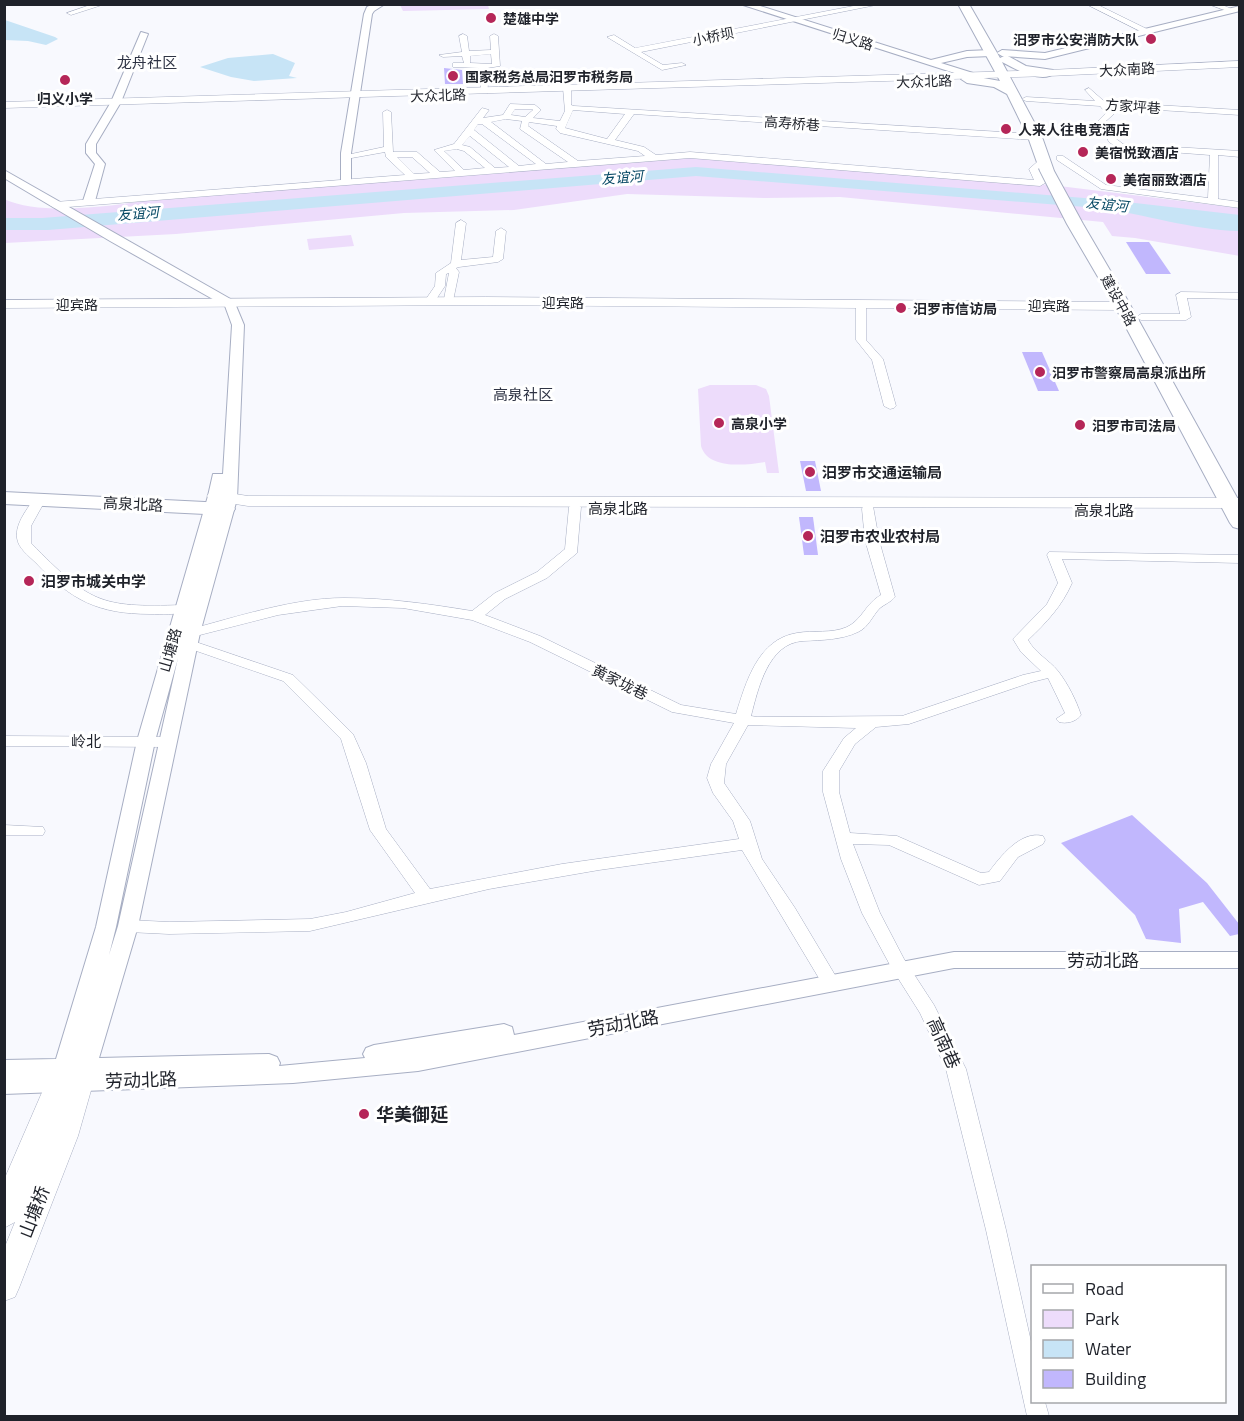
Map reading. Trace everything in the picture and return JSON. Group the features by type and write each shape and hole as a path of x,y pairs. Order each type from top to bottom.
{"main road":[{"path":"963,4 999,55 1023,69 1051,75"},
{"path":"968,77 992,83 1013,83 973,4"},
{"name":"大众南路","path":"1013,83 1051,75 1239,66"},
{"path":"936,76 949,69"},
{"name":"大众北路","path":"4,106 936,76 968,77"},
{"name":"大众北路","path":"356,96 968,77"},
{"name":"建设中路","path":"1013,83 1046,165 1074,221 1237,508"},
{"name":"建设中路","path":"1013,83 1061,164 1141,317 1182,387 1237,508"},
{"name":"迎宾路","path":"222,302 449,299 1121,303"},
{"name":"迎宾路","path":"4,302 1121,303"},
{"name":"高泉北路","path":"4,487 220,503 248,501 1237,508"},
{"name":"高泉北路","path":"4,498 575,507 1237,508"},
{"name":"山塘路","path":"50,1137 73,1074"},
{"name":"山塘桥","path":"4,1216 50,1137"},
{"name":"山塘桥","path":"4,1288 50,1137"}],"street":[{"path":"71,14 102,4"},
{"path":"346,180 346,156 368,14 370,9 381,4"},
{"name":"归义路","path":"742,4 932,63 968,77"},
{"name":"小桥坝","path":"633,51 878,4"},
{"path":"1089,4 1145,30"},
{"path":"1211,4 1233,8"},
{"path":"932,63 967,54 1045,56 1233,8"},
{"path":"89,201 100,164 91,153 91,144 116,104 144,34"},
{"path":"463,36 467,65"},
{"path":"456,65 496,66 494,36"},
{"path":"611,37 662,68 682,65"},
{"path":"443,55 495,52"},
{"path":"932,63 968,77"},
{"path":"483,66 485,91"},
{"name":"方家坪巷","path":"1013,83 1103,104 1239,113"},
{"path":"567,89 569,111 562,124 563,131 640,149 650,153 653,158"},
{"path":"1089,90 1111,113 1102,121 1112,140 1121,146 1239,154"},
{"path":"506,117 513,106 535,107 537,110 527,119 524,127 575,164"},
{"name":"高寿桥巷","path":"567,106 1035,137"},
{"path":"457,146 480,122 485,110"},
{"path":"387,112 389,152 411,176"},
{"path":"609,142 631,112"},
{"path":"480,122 506,117 562,124"},
{"path":"480,122 544,166"},
{"path":"469,131 516,168"},
{"path":"574,145 594,139"},
{"path":"346,156 389,152 414,154 457,146 467,149 492,170"},
{"path":"438,150 461,172"},
{"path":"1213,202 1214,153"},
{"path":"414,154 437,174"},
{"path":"4,179 59,209 89,201 690,155 1040,183 1033,169 1046,165"},
{"path":"1061,164 1075,165 1089,180 1104,187 1239,205"},
{"path":"4,173 94,230 222,302"},
{"path":"449,299 460,223"},
{"path":"431,299 440,286 441,273 453,266 498,259 501,231"},
{"path":"1141,317 1186,317 1181,295 1239,296"},
{"name":"山塘路","path":"73,1074 128,926 220,503 238,325 222,302"},
{"path":"861,304 861,340 877,359 890,406"},
{"path":"40,500 24,523 23,538 25,544 67,585 96,603 122,609 182,609"},
{"name":"山塘路","path":"73,1074 146,741 182,609 220,503"},
{"path":"475,616 500,596 542,575 572,550 575,507"},
{"path":"826,975 793,918 770,887 747,844 740,818 715,781 716,766 738,734 759,670 779,644 793,636 824,637 843,634 859,626 878,601 888,597 872,540 867,509"},
{"path":"1064,719 1073,715 1052,673 1024,649 1020,639 1048,613 1060,597 1065,583 1054,555 1239,559"},
{"name":"黄家垅巷","path":"191,639 278,611 342,602 403,604 475,616 535,639 677,709 757,723 904,721 1028,678 1052,673"},
{"path":"191,639 288,678 348,737 378,830 427,897"},
{"name":"高南巷","path":"872,723 849,741 831,771 831,792 849,859 871,913 900,966 928,1010 956,1069 996,1230 1031,1389"},
{"name":"岭北","path":"4,741 168,742"},
{"path":"4,830 37,831"},
{"path":"844,838 891,840 979,879 994,877 1012,852 1037,840"},
{"path":"128,926 169,928 310,925 331,922 427,897 587,866 747,844"},
{"name":"劳动北路","path":"4,1069 73,1074 293,1074 418,1062 900,966 950,952 1239,951"},
{"name":"劳动北路","path":"4,1085 73,1074 291,1062 410,1050 826,975 954,960 1239,960"}],"green space":[{"path":"400,5 488,5 489,9 403,11"},
{"path":"682,157 1051,185 1239,208 1240,256 1112,236 1103,222 840,197 766,198 627,194 514,210 404,213 176,234 5,243 4,199 47,208 99,207 197,194"},
{"path":"351,235 354,246 309,250 307,239"},
{"path":"710,385 756,385 766,389 769,396 779,473 767,473 765,462 728,464 711,459 705,454 701,446 698,389"}],"water":[{"path":"5,20 58,39 46,45 5,40"},
{"path":"273,54 295,63 289,76 297,78 254,81 231,77 200,67 228,58"},
{"name":"友谊河","path":"696,167 1109,200 1240,215 1239,231 1203,228 1098,208 696,176 48,230 5,230 5,218 42,218"}],"building":[{"name":"国家税务总局汨罗市税务局","path":"444,68 462,70 463,84 445,84"},
{"path":"1126,242 1149,242 1171,274 1146,274"},
{"name":"汨罗市警察局高泉派出所","path":"1022,352 1042,352 1059,391 1038,391"},
{"name":"汨罗市交通运输局","path":"800,461 815,461 821,491 806,491"},
{"name":"汨罗市农业农村局","path":"799,517 813,517 818,555 804,555"},
{"path":"1132,815 1207,883 1239,924 1239,934 1230,936 1203,902 1179,909 1181,943 1146,939 1135,915 1061,843"}],"place":[{"name":"楚雄中学","path":"491,18"},
{"name":"汨罗市公安消防大队","path":"1151,39"},
{"name":"国家税务总局汨罗市税务局","path":"453,76"},
{"name":"归义小学","path":"65,80"},
{"name":"人来人往电竞酒店","path":"1006,129"},
{"name":"美宿悦致酒店","path":"1083,152"},
{"name":"美宿丽致酒店","path":"1111,179"},
{"name":"汨罗市信访局","path":"901,308"},
{"name":"汨罗市警察局高泉派出所","path":"1040,372"},
{"name":"高泉小学","path":"719,423"},
{"name":"汨罗市司法局","path":"1080,425"},
{"name":"汨罗市交通运输局","path":"810,472"},
{"name":"汨罗市农业农村局","path":"808,536"},
{"name":"汨罗市城关中学","path":"29,581"},
{"name":"华美御延","path":"364,1114"}],"district":[{"name":"龙舟社区","path":"147,62"},
{"name":"高泉社区","path":"523,394"}]}
